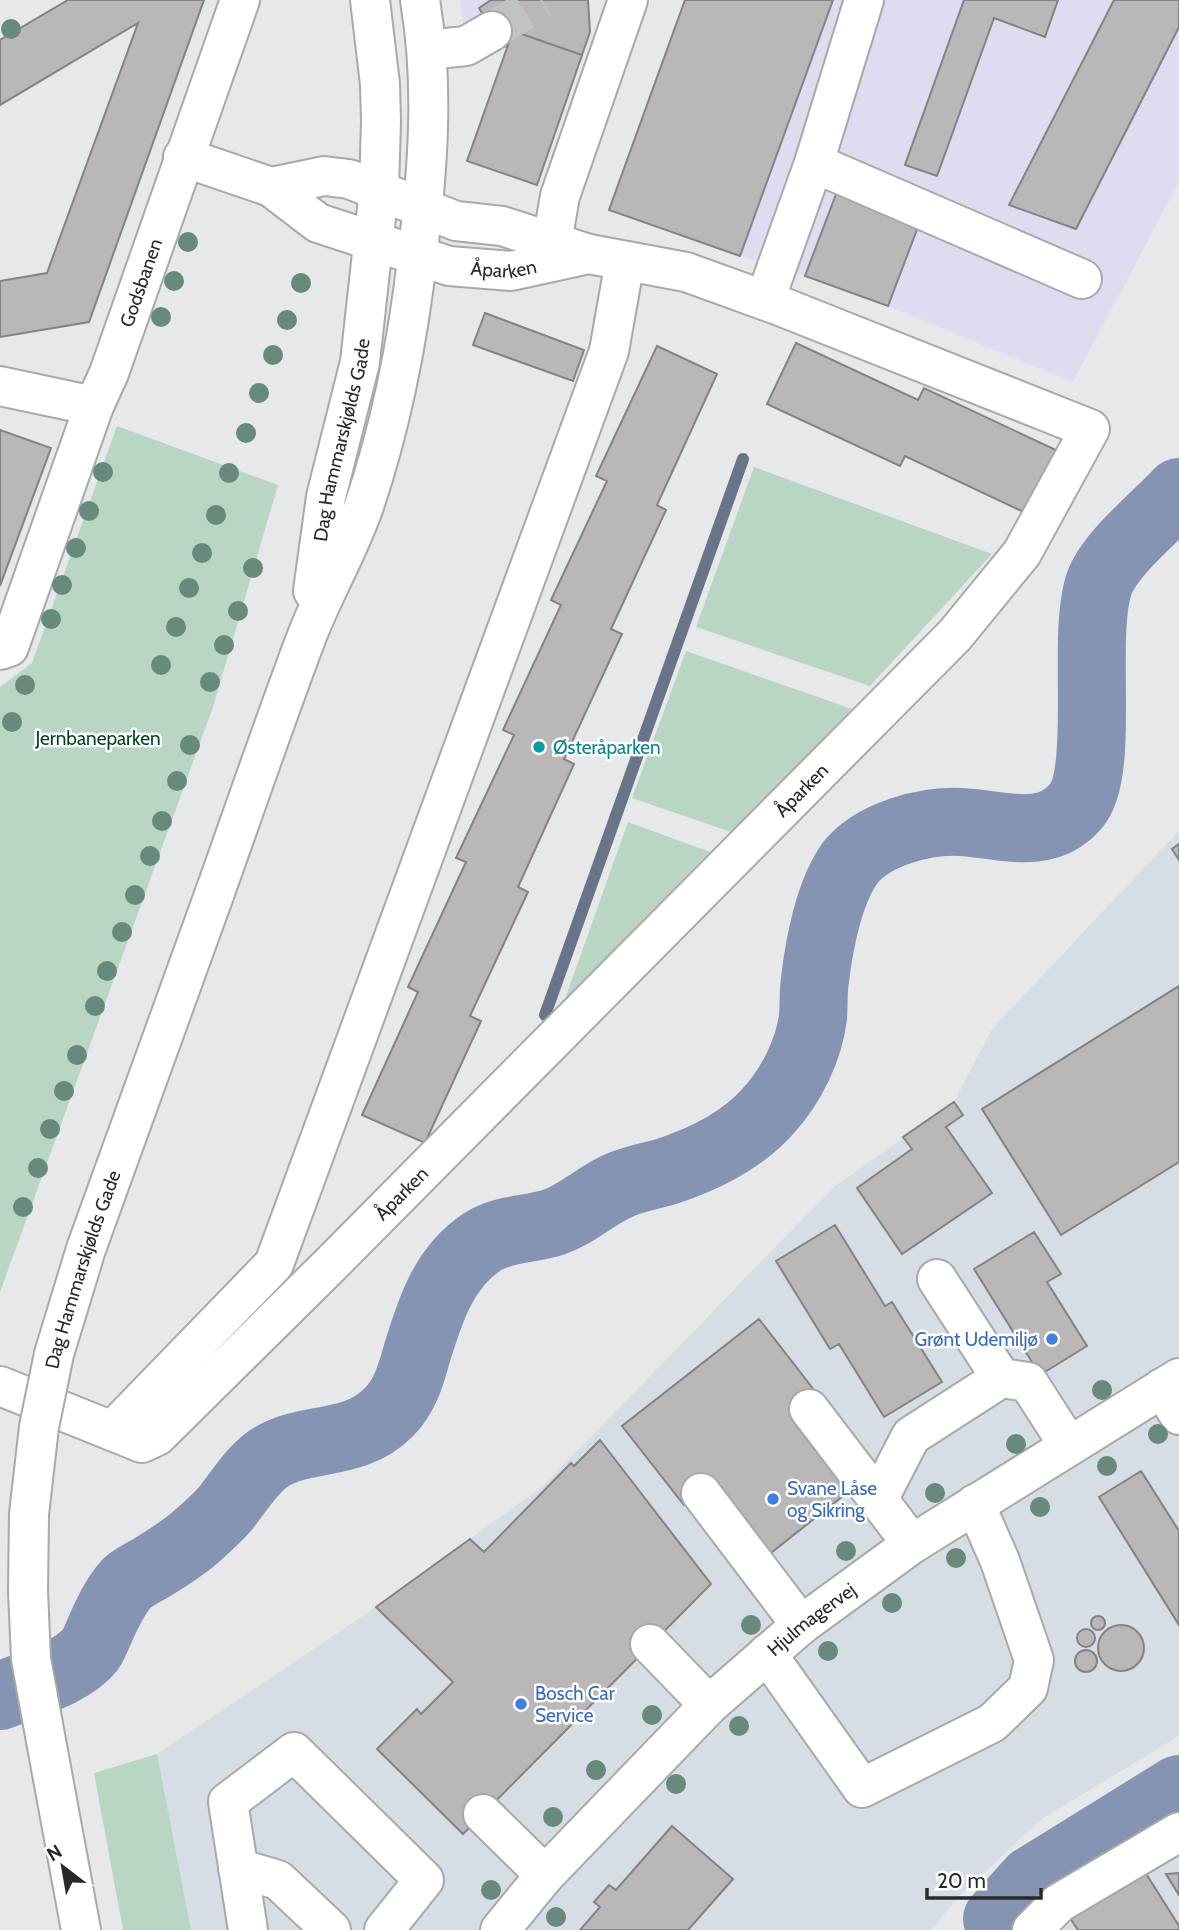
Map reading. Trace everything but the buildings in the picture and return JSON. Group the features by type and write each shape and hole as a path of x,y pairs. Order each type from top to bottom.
{"street":[{"name":"Godsbanen","path":"0,650 9,647 240,0"},
{"name":"Dag Hammarskjølds Gade","path":"306,638 326,497 360,362 379,190 380,84 370,0"},
{"name":"Dag Hammarskjølds Gade","path":"81,1930 31,1659 27,1591 29,1514 39,1427 54,1354 86,1249 306,638 364,508 395,397 408,331 418,256 429,118 427,50 420,0"},
{"path":"552,242 560,196 628,0"},
{"path":"765,300 814,163 864,0"},
{"path":"427,50 467,46 492,31"},
{"path":"183,157 271,187 318,223 418,256"},
{"path":"814,163 1082,279"},
{"path":"271,187 324,176 349,179 423,208"},
{"name":"Åparken","path":"0,1386 142,1443 157,1436 956,635 1022,553 1090,429 765,300 686,272 607,258 502,226 456,221 423,208"},
{"name":"Åparken","path":"418,256 449,266 511,271 607,258"},
{"path":"113,1430 274,1264 609,351 607,258"},
{"path":"0,386 94,406"},
{"path":"937,1279 1001,1378"},
{"path":"879,1498 911,1436 1001,1378 1028,1382 1069,1446"},
{"name":"Hjulmagervej","path":"500,1930 545,1875 709,1705 801,1625 912,1544 975,1504 1069,1446 1173,1394"},
{"path":"809,1409 912,1544"},
{"path":"701,1493 801,1625"},
{"path":"766,1654 862,1788 992,1723 1028,1688 1034,1660 1000,1561 975,1504"},
{"path":"650,1644 709,1705"},
{"path":"248,1930 228,1802 294,1752 424,1880 390,1928"},
{"path":"483,1814 545,1875"},
{"path":"1032,1930 1059,1903 1179,1832"},
{"path":"238,1868 278,1880 331,1930"}],"shaded area":[{"path":"460,0 503,0 463,24"},
{"path":"685,0 1179,0 1179,182 1073,382 888,306 609,210"},
{"path":"1179,831 1179,1736 1040,1820 957,1898 931,1930 191,1930 157,1754 376,1607 543,1486 834,1187 954,1102 992,1029"},
{"path":"1179,1849 1179,1930 1051,1930"}],"green space":[{"name":"Jernbaneparken","path":"117,426 278,485 213,707 0,1292 0,687 32,663"},
{"path":"754,467 992,554 870,686 696,627"},
{"path":"686,651 852,709 731,832 632,798"},
{"path":"628,822 710,852 565,999"},
{"path":"157,1754 191,1930 123,1930 94,1773"}],"waterway":[{"path":"545,1015 743,459"},
{"path":"0,1696 61,1672 83,1658 92,1648 111,1606 127,1583 193,1540 222,1512 250,1476 268,1459 297,1446 345,1437 375,1424 389,1412 407,1385 440,1291 457,1264 482,1242 499,1234 554,1222 620,1185 665,1172 721,1148 759,1121 785,1090 808,1042 826,919 843,875 860,853 886,837 916,826 961,822 1037,827 1051,824 1076,806 1085,789 1090,764 1092,637 1099,584 1123,548 1179,492"},
{"path":"997,1919 1032,1880 1179,1789"}],"tunnel":[{"path":"492,31 542,0"}],"place":[{"name":"Østeråparken","path":"539,747"},
{"name":"Grønt Udemiljø","path":"1052,1339"},
{"name":"Svane Låse og Sikring","path":"773,1499"},
{"name":"Bosch Car Service","path":"521,1704"}]}
